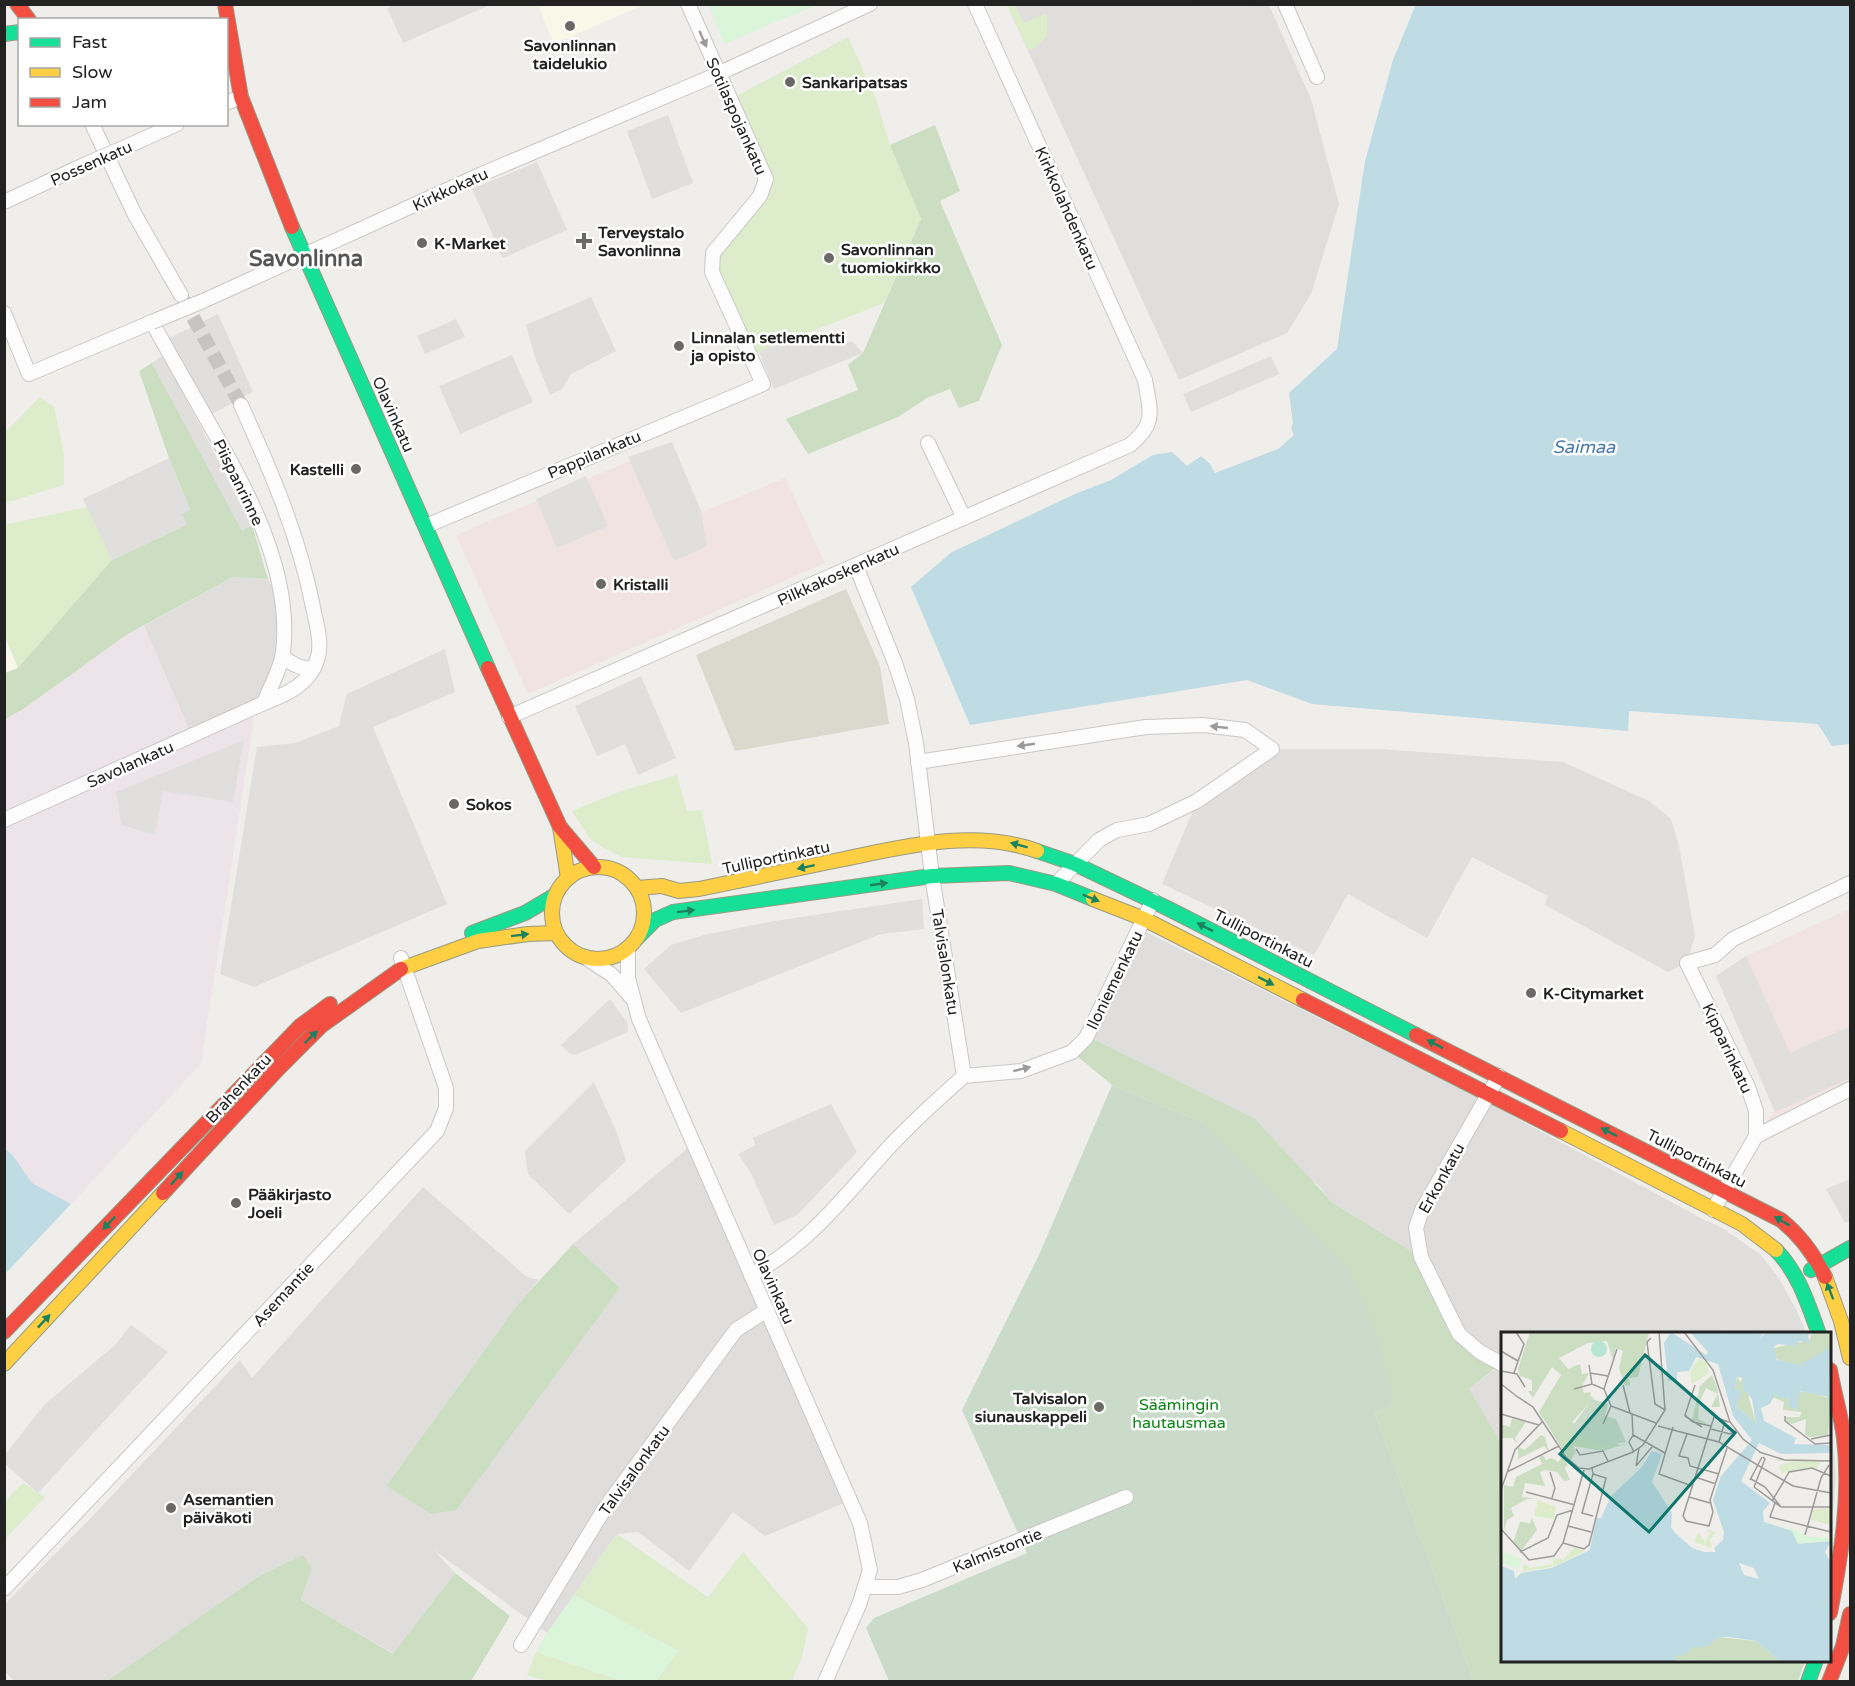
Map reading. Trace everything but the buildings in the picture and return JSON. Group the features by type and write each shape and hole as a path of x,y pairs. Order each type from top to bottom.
{"main road":[{"path":"18,4 28,18"},
{"name":"Olavinkatu","path":"228,21 241,97 305,255 560,827 594,867"},
{"name":"Olavinkatu","path":"560,827 568,878"},
{"name":"Tulliportinkatu","path":"637,888 662,886 679,891 699,889 928,842 978,840 1016,843 1074,864 1153,900 1724,1190 1793,1228 1820,1265 1836,1307 1851,1358"},
{"path":"632,943 642,926 644,913 637,888 629,879 607,868 594,867 580,870 568,878 554,896 553,921 556,933 568,948 585,957 600,959 615,956 632,943 655,920 673,912 932,876 983,872 1009,873 1056,884 1144,919 1742,1224 1766,1240 1782,1255 1797,1279 1818,1332"},
{"name":"Brahenkatu","path":"4,1332 300,1026 371,975 523,916 554,896"},
{"name":"Brahenkatu","path":"4,1364 321,1026 403,963 478,941 528,934 556,933"},
{"path":"1797,1279 1851,1248"},
{"path":"1831,1375 1843,1435 1846,1464 1843,1530 1831,1607"},
{"path":"1829,1682 1843,1646 1851,1614"},
{"path":"1808,1682 1815,1662"}],"street":[{"name":"Sotilaspojankatu","path":"688,4 766,179 760,196 713,253 712,272 763,384"},
{"path":"834,4 839,18"},
{"name":"Kirkkokatu","path":"4,314 29,374 203,301 482,174 718,73 870,4"},
{"name":"Kirkkolahdenkatu","path":"975,4 1145,380 1151,414"},
{"path":"1285,4 1317,77"},
{"path":"4,20 18,26"},
{"path":"228,102 241,97"},
{"path":"93,126 135,215 181,295"},
{"name":"Possenkatu","path":"4,202 173,126"},
{"name":"Piispanrinne","path":"152,322 256,511 272,559 284,610 283,656 260,705"},
{"name":"Pappilankatu","path":"426,526 763,384"},
{"path":"241,405 272,471 294,531 309,588 319,640 318,657 313,669 290,664 283,656"},
{"name":"Pilkkakoskenkatu","path":"509,717 1130,445 1148,426 1151,414"},
{"path":"928,443 964,518"},
{"name":"Talvisalonkatu","path":"856,566 907,699 964,1076"},
{"name":"Savolankatu","path":"4,820 292,691 313,669"},
{"path":"918,762 1146,727 1203,725 1245,730 1272,748 1197,801 1149,824 1117,830 1099,840 1056,884"},
{"name":"Kipparinkatu","path":"1756,1136 1756,1111 1748,1087 1687,963 1715,955 1732,939 1851,883"},
{"name":"Iloniemenkatu","path":"964,1076 1021,1071 1072,1052 1086,1038 1153,900"},
{"name":"Olavinkatu","path":"632,943 628,978 639,1019 861,1523 870,1570 825,1682"},
{"name":"Olavinkatu","path":"585,957 612,975 634,1001"},
{"name":"Asemantie","path":"4,1589 437,1131 446,1108 446,1088 403,963"},
{"path":"751,1275 769,1266 815,1230 900,1136 964,1076"},
{"name":"Erkonkatu","path":"1499,1076 1422,1210 1416,1228 1421,1257 1459,1334 1480,1352 1501,1363"},
{"path":"1713,1210 1756,1136 1851,1089"},
{"name":"Talvisalonkatu","path":"521,1645 606,1508 736,1330 767,1310"},
{"name":"Kalmistontie","path":"865,1587 898,1587 922,1580 1126,1497"}],"shaded area":[{"path":"1202,4 1250,5 1253,13 1187,42 1175,16"},
{"path":"394,5 490,5 403,43 387,8"},
{"name":"Savonlinnan taidelukio","path":"547,5 643,5 554,44 539,8"},
{"path":"1007,5 1269,5 1311,99 1339,204 1311,294 1287,333 1179,380"},
{"path":"668,115 693,183 652,199 627,131"},
{"path":"537,162 567,230 503,258 472,189"},
{"path":"1227,210 1250,258 1204,280 1181,232"},
{"path":"591,297 616,351 571,374 562,389 550,395 535,357 526,325"},
{"path":"218,314 253,392 210,415 169,338"},
{"path":"456,319 465,337 425,354 417,336"},
{"path":"789,340 853,342 863,353 774,389 759,352"},
{"path":"163,355 252,525 242,531 152,363"},
{"path":"512,355 533,402 460,434 439,386"},
{"path":"1271,356 1279,374 1191,412 1183,394"},
{"path":"672,442 701,512 707,546 674,561 628,457"},
{"name":"Kristalli","path":"672,443 702,512 785,478 825,563 528,694 456,535"},
{"path":"169,458 190,510 182,514 187,525 112,560 83,499"},
{"path":"586,476 608,526 557,548 536,499"},
{"path":"233,577 268,579 284,610 284,638 264,703 192,736 144,626"},
{"path":"846,589 880,666 889,724 735,751 696,655"},
{"path":"144,626 192,735 256,706 201,1063 71,1204 32,1183 5,1148 4,719 20,712 125,635"},
{"path":"4,636 18,668 5,673 4,673"},
{"path":"445,649 455,692 373,727 447,904 254,987 220,974 257,747 295,743 339,726 347,694"},
{"path":"641,676 676,758 638,775 625,744 597,756 575,706"},
{"path":"244,740 233,802 163,791 155,835 121,825 116,792"},
{"path":"1272,749 1379,749 1563,762 1649,801 1671,819 1679,846 1695,936 1687,963 1668,972 1545,905 1548,896 1472,857 1427,938 1348,894 1314,955 1162,884 1197,801"},
{"path":"922,899 924,929 881,934 681,1013 644,969 671,945 704,935 774,921"},
{"path":"1850,909 1850,1090 1756,1136 1775,1111 1716,976 1746,956"},
{"path":"1138,928 1485,1101 1734,1236 1761,1255 1778,1277 1806,1332 1501,1332 1501,1364 1459,1334 1421,1257 1333,1203 1317,1184 1086,1038"},
{"path":"1746,956 1790,1053 1850,1026 1850,1078 1775,1112 1716,976"},
{"path":"610,999 628,1024 628,1032 575,1055 569,1053 561,1045"},
{"path":"594,1082 617,1133 626,1161 569,1214 528,1174 525,1151"},
{"path":"831,1104 857,1152 797,1215 774,1225 752,1175 738,1154 756,1145 753,1138"},
{"path":"688,1148 844,1503 765,1536 733,1512 689,1571 638,1532 617,1534 547,1633 434,1550 455,1573 394,1654 301,1600 312,1568 256,1578 107,1681 15,1681 5,1672 5,1604 88,1521 240,1360 252,1378 423,1187 527,1277 539,1280 518,1304 386,1486 431,1514 620,1288 573,1244"},
{"path":"1850,1179 1850,1221 1845,1223 1826,1189"},
{"path":"1561,1192 1626,1226 1599,1279 1533,1246"},
{"path":"1708,1221 1728,1231 1706,1273 1687,1263"},
{"path":"1716,1277 1728,1285 1738,1297 1755,1330 1722,1332 1714,1321 1695,1311"},
{"path":"131,1325 168,1352 38,1493 5,1464 5,1455 44,1405 114,1346"},
{"path":"1501,1364 1501,1465 1469,1389"},
{"path":"1831,1422 1836,1476 1833,1510 1831,1510"}],"green space":[{"path":"709,4 817,5 724,44"},
{"path":"1007,5 1015,5 1024,23 1047,13 1047,36 1035,48 1028,50"},
{"path":"848,37 876,99 890,145 921,219 884,303 751,355 712,272 713,253 766,179 731,99"},
{"path":"935,125 960,191 940,201 1002,345 979,401 959,408 950,389 927,398 898,417 808,454 786,419 858,390 848,365 863,353 921,219 890,145"},
{"path":"152,363 242,530 252,525 268,579 233,577 126,635 22,710 5,719 5,673 18,668 112,560 186,525 181,514 190,510 169,458 139,371"},
{"path":"40,397 54,407 64,453 64,485 5,503 5,433"},
{"path":"87,507 112,560 18,668 5,636 4,525"},
{"path":"677,775 687,811 702,810 712,864 621,857 589,837 572,811 621,791"},
{"path":"1086,1038 1097,1041 1255,1119 1333,1203 1421,1257 1459,1334 1501,1363 1469,1389 1501,1443 1501,1662 1805,1662 1798,1681 1474,1681 1375,1413 1395,1404 1202,1122 1112,1085 1072,1052"},
{"name":"Säämingin hautausmaa","path":"1112,1085 1202,1122 1350,1270 1379,1339 1395,1404 1375,1413 1474,1681 889,1681 866,1628 874,1618 1027,1553 962,1410 1039,1255"},
{"path":"573,1244 620,1288 456,1510 431,1514 386,1486 518,1304"},
{"path":"23,1483 45,1497 5,1539 5,1501"},
{"path":"617,1534 708,1597 743,1552 808,1628 802,1657 792,1681 656,1681 678,1651 574,1595"},
{"path":"303,1555 312,1568 301,1600 393,1654 455,1573 510,1616 471,1681 107,1681 256,1578"},
{"path":"574,1595 679,1651 656,1681 622,1681 536,1652"},
{"path":"536,1652 622,1681 547,1681 527,1675"}],"water":[{"name":"Saimaa","path":"1416,4 1850,5 1850,744 1832,746 1818,724 1629,711 1628,731 1312,704 1247,680 970,725 911,587 952,552 1075,494 1111,480 1153,455 1172,452 1187,466 1201,456 1210,464 1215,473 1278,449 1294,435 1291,428 1293,423 1289,393 1337,349 1365,161 1393,60"},
{"path":"5,1148 32,1183 71,1204 5,1274"}],"tunnel":[{"path":"183,299 241,405"}],"traffic: fast":[{"path":"4,34 18,32"},
{"path":"292,227 488,668"},
{"path":"1037,851 1075,864 1167,908 1416,1035"},
{"path":"637,938 655,920 673,912 932,876 1009,873 1056,884 1093,899"},
{"path":"472,933 525,913 554,896"},
{"path":"1811,1270 1850,1248"},
{"path":"1776,1250 1797,1279 1818,1332"},
{"path":"1808,1682 1815,1662"}],"traffic: slow":[{"path":"560,827 568,878"},
{"path":"637,888 662,886 679,891 699,889 913,845 938,842 988,841 1013,844 1037,851"},
{"path":"598,867 616,871 630,881 640,895 644,913 640,931 630,945 616,955 598,959 580,955 566,945 556,931 552,913 556,895 566,881 580,871 598,867"},
{"path":"1093,899 1144,919 1303,1000"},
{"path":"401,969 478,941 528,934 556,933"},
{"path":"1561,1131 1742,1224 1776,1250"},
{"path":"4,1364 163,1193"},
{"path":"1825,1277 1841,1321 1850,1358"}],"traffic: jam":[{"path":"17,4 28,18"},
{"path":"225,4 227,18"},
{"path":"228,21 241,97 292,227"},
{"path":"488,668 560,827 594,867"},
{"path":"163,1193 321,1026 401,969"},
{"path":"1303,1000 1561,1131"},
{"path":"4,1332 300,1026 330,1004"},
{"path":"1416,1035 1781,1220 1806,1246 1825,1277"},
{"path":"1831,1375 1844,1438 1846,1460 1846,1504 1831,1607"},
{"path":"1829,1682 1843,1646 1850,1614"}],"place":[{"name":"Savonlinnan taidelukio","path":"570,26"},
{"name":"Sankaripatsas","path":"790,82"},
{"name":"Terveystalo Savonlinna","path":"584,241"},
{"name":"K-Market","path":"422,243"},
{"name":"Savonlinnan tuomiokirkko","path":"829,258"},
{"name":"Linnalan setlementti ja opisto","path":"679,346"},
{"name":"Kastelli","path":"356,469"},
{"name":"Kristalli","path":"601,584"},
{"name":"Sokos","path":"454,804"},
{"name":"K-Citymarket","path":"1531,993"},
{"name":"Pääkirjasto Joeli","path":"236,1203"},
{"name":"Talvisalon siunauskappeli","path":"1099,1407"},
{"name":"Asemantien päiväkoti","path":"171,1508"}],"district":[{"name":"Savonlinna","path":"306,258"}]}
